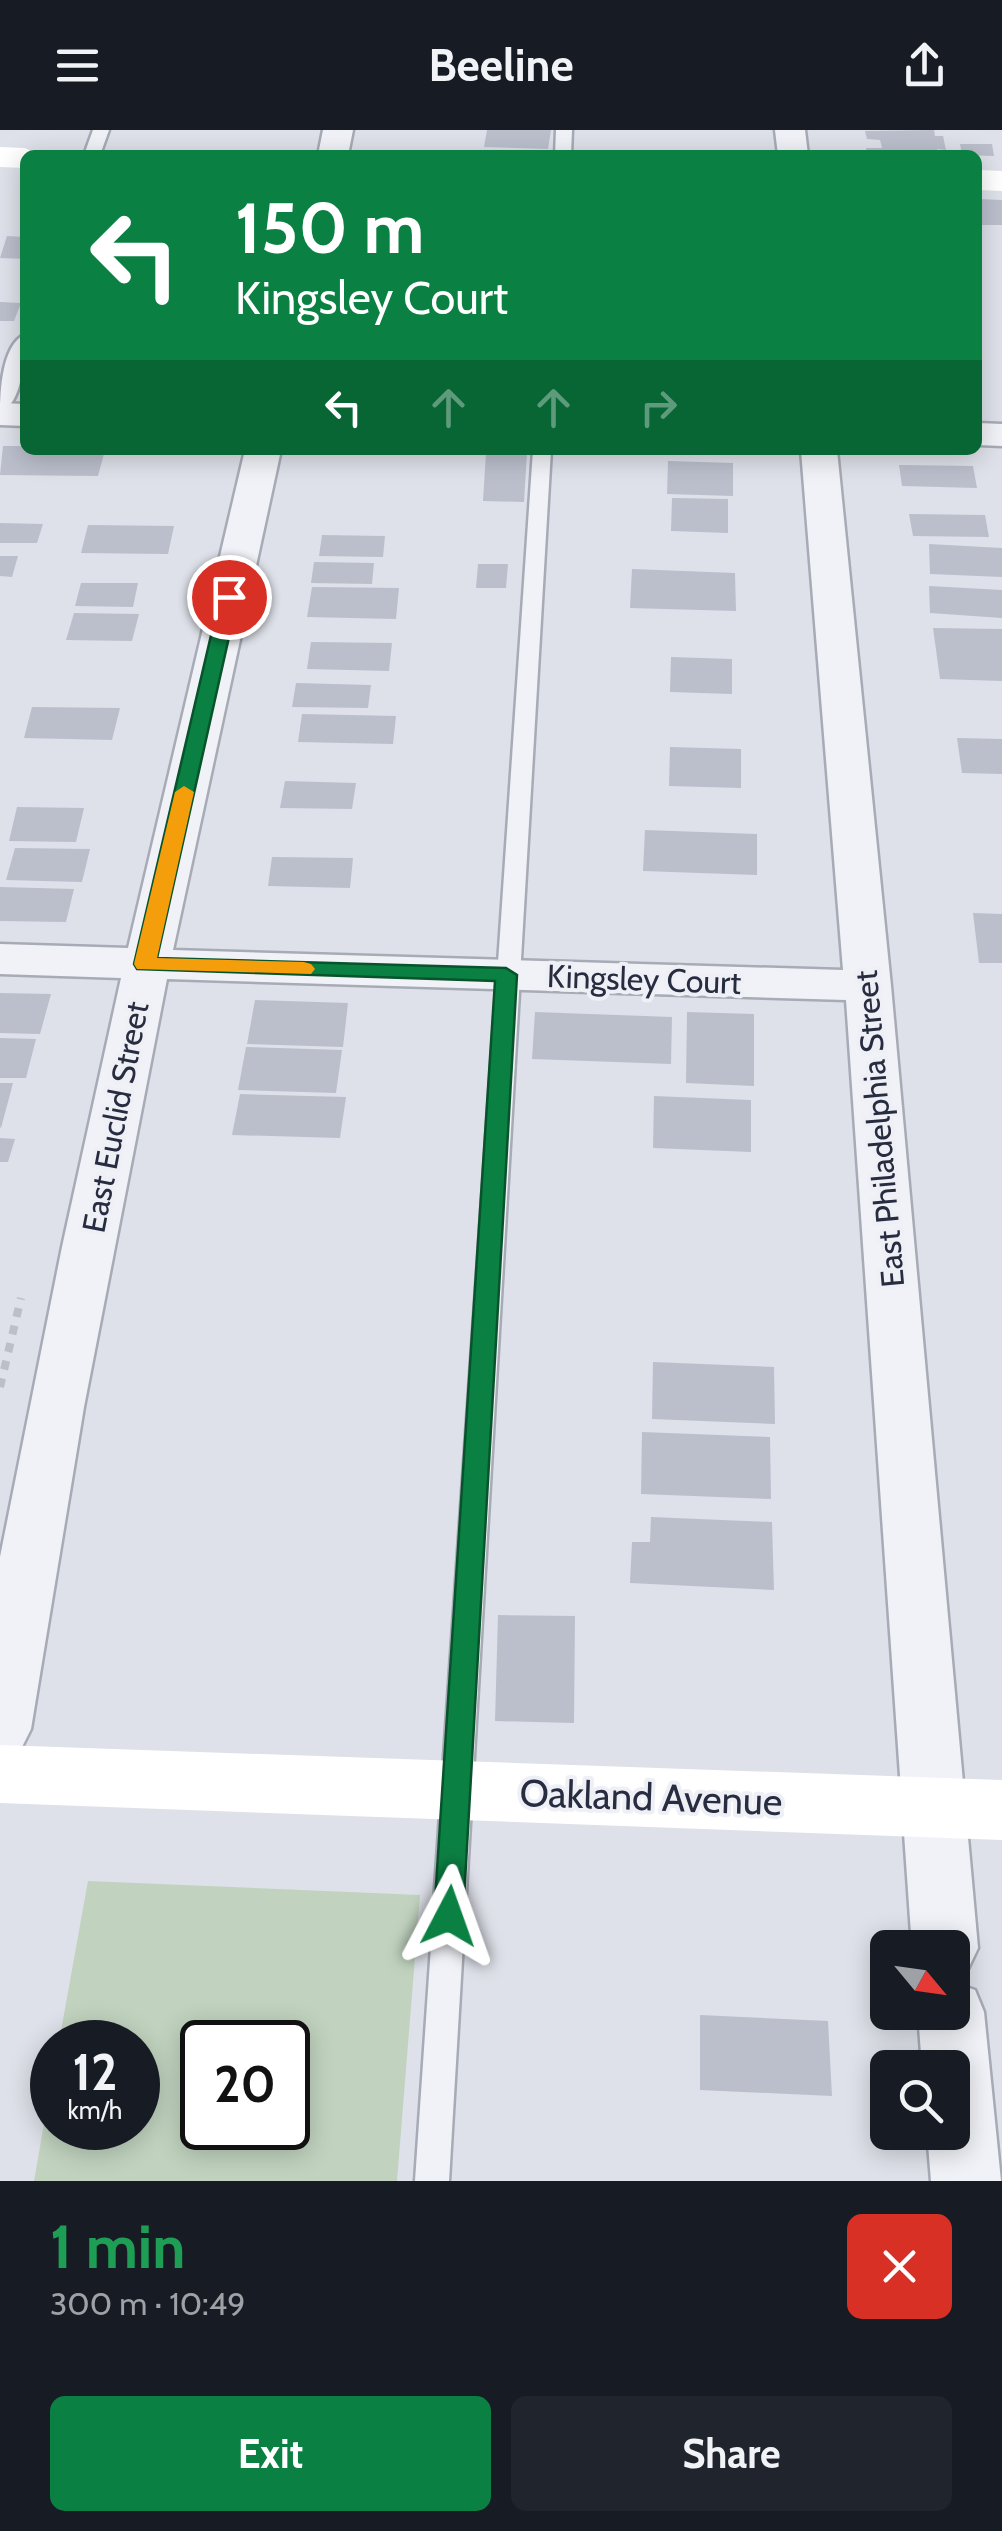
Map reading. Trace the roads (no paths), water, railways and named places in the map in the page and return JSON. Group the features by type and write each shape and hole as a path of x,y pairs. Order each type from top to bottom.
{"street":[{"name":"East Euclid Street","path":"0,1728 32,1542 145,964 262,455"},
{"name":"East Philadelphia Street","path":"820,455 868,986 943,1930"},
{"name":"Kingsley Court","path":"0,958 868,986"},
{"name":"Oakland Avenue","path":"0,1774 1002,1810"},
{"path":"953,2030 966,2181"}],"lane":[{"path":"0,411 20,354"},
{"path":"432,2181 542,455"}]}
